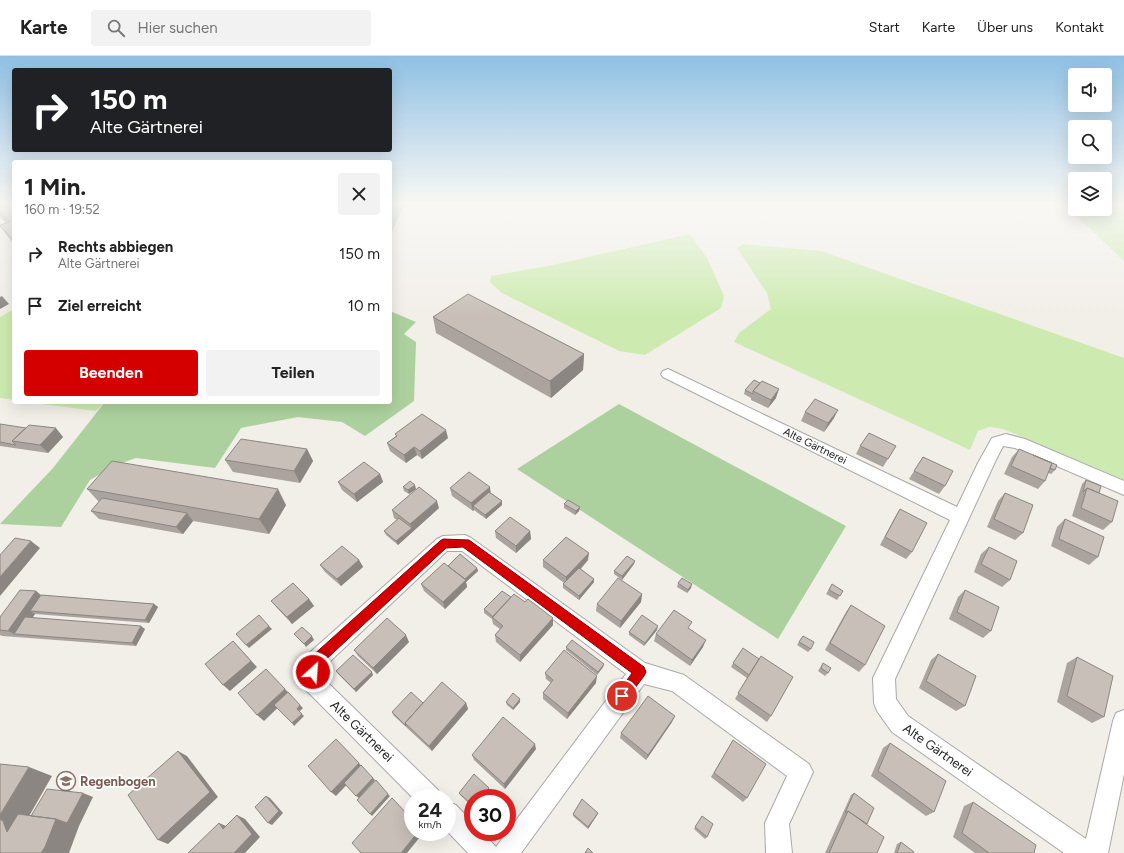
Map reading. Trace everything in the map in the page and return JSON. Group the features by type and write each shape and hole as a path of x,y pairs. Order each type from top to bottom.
{"street":[{"name":"Alte Gärtnerei","path":"668,374 961,517"},
{"name":"Alte Gärtnerei","path":"1085,853 900,724 885,703 884,678 986,463 998,442 1006,440 1019,443 1124,488"},
{"name":"Alte Gärtnerei","path":"421,789 312,682 314,662 443,544 465,543 640,672 677,682 801,772 777,823 779,853"},
{"path":"506,853 640,672"},
{"path":"1095,853 1124,721"},
{"path":"456,823 486,853"}],"green space":[{"path":"663,240 694,240 707,258 724,296 721,308 645,355 619,351 502,293 490,282 491,276 548,266"},
{"path":"1102,240 1124,240 1124,261"},
{"path":"743,244 821,251 1124,358 1124,480 1003,429 990,427 978,431 970,450 734,342 739,333 771,309 767,293 737,248"},
{"path":"12,310 12,400 0,398 0,317"},
{"path":"392,312 416,322 404,334 416,342 414,401 365,436 342,422 298,417 241,428 215,468 136,458 116,465 90,480 61,527 0,524 53,468 103,404 392,404"},
{"path":"42,404 103,404 96,411"},
{"path":"619,404 846,526 778,639 517,469"}],"building":[{"path":"468,294 584,354 550,381 433,317"},
{"path":"754,380 760,383 753,391 753,394 745,390"},
{"path":"762,381 779,389 771,400 753,391"},
{"path":"815,399 838,410 828,423 805,412"},
{"path":"422,414 446,430 420,451 414,447 404,455 387,443 397,436 395,434"},
{"path":"0,424 26,428 12,441 16,445 0,442"},
{"path":"29,425 56,428 40,445 12,441"},
{"path":"869,433 896,446 888,459 860,446"},
{"path":"241,439 307,449 294,471 225,460"},
{"path":"1019,449 1052,463 1045,481 1011,466"},
{"path":"1033,455 1057,465 1055,470 1050,468 1052,463"},
{"path":"923,457 953,471 945,486 914,471"},
{"path":"112,461 278,489 259,519 87,489"},
{"path":"364,462 380,474 354,494 338,482"},
{"path":"469,472 490,487 471,503 450,488"},
{"path":"1086,480 1101,486 1099,493 1087,488 1083,492"},
{"path":"410,481 415,485 408,490 403,487"},
{"path":"419,487 437,501 410,524 392,510"},
{"path":"1087,488 1118,501 1112,522 1081,508"},
{"path":"489,492 502,501 485,515 473,506"},
{"path":"1005,493 1033,505 1023,533 994,519"},
{"path":"102,498 187,513 176,527 91,511"},
{"path":"568,500 580,507 576,511 564,504"},
{"path":"900,509 927,523 912,552 885,537"},
{"path":"510,517 530,531 516,546 495,531"},
{"path":"399,518 412,528 396,541 384,531"},
{"path":"1065,519 1104,537 1098,557 1059,539"},
{"path":"566,537 589,553 566,577 543,560"},
{"path":"15,538 31,541 0,577 0,555"},
{"path":"342,546 359,560 337,579 320,565"},
{"path":"989,547 1017,561 1010,580 981,564"},
{"path":"460,554 477,568 465,579 448,566"},
{"path":"627,556 635,561 622,576 614,571"},
{"path":"444,563 466,580 443,602 421,584"},
{"path":"579,568 594,579 579,596 563,584"},
{"path":"618,578 642,594 621,621 597,604"},
{"path":"682,578 692,584 688,590 678,583"},
{"path":"293,583 309,599 287,617 271,601"},
{"path":"832,584 843,591 840,596 829,590"},
{"path":"20,590 36,591 8,631 0,630 0,617"},
{"path":"965,590 999,607 991,631 957,612"},
{"path":"502,591 511,597 493,617 484,609"},
{"path":"514,594 525,602 528,599 553,618 520,655 495,635 503,626 492,617"},
{"path":"41,595 154,604 145,620 30,611"},
{"path":"851,605 885,626 865,665 830,643"},
{"path":"674,610 692,622 688,628 706,640 692,660 656,634"},
{"path":"259,615 269,626 246,645 236,634"},
{"path":"642,615 658,626 645,643 629,632"},
{"path":"25,617 141,626 132,643 14,634"},
{"path":"387,618 406,635 373,668 354,650"},
{"path":"302,627 312,636 304,644 294,634"},
{"path":"803,636 814,642 811,649 799,642"},
{"path":"572,640 604,664 598,672 566,647"},
{"path":"233,641 251,661 223,685 205,664"},
{"path":"743,648 759,659 749,675 733,663"},
{"path":"564,650 597,676 568,713 543,693 553,680 545,673"},
{"path":"938,654 976,676 965,706 926,681"},
{"path":"353,655 372,672 354,689 336,671"},
{"path":"761,656 793,677 771,716 738,693"},
{"path":"1077,657 1113,676 1104,717 1067,696"},
{"path":"823,663 831,668 828,673 821,668"},
{"path":"266,669 285,689 257,715 238,693"},
{"path":"442,682 466,703 429,746 405,723"},
{"path":"288,692 300,705 297,709 302,714 292,723 274,705"},
{"path":"411,692 423,703 405,723 406,726 392,712"},
{"path":"513,693 520,699 513,708 506,702"},
{"path":"648,696 675,716 648,755 621,733"},
{"path":"503,717 535,744 504,784 472,755"},
{"path":"336,739 359,763 331,792 308,766"},
{"path":"733,740 766,764 747,798 714,773"},
{"path":"890,743 946,781 934,812 878,771"},
{"path":"178,751 210,792 158,840 128,795"},
{"path":"0,764 29,767 0,815"},
{"path":"361,765 373,778 356,796 344,783"},
{"path":"474,774 489,788 464,789 464,798 459,793"},
{"path":"376,780 388,794 370,814 357,800"},
{"path":"47,789 83,793 67,823 56,819 31,816"},
{"path":"854,793 874,808 867,824 848,811 845,813"},
{"path":"266,796 279,811 268,823 255,807"},
{"path":"392,798 404,811 404,841 411,841 401,853 361,853 352,843"},
{"path":"582,799 598,813 588,827 573,814"},
{"path":"973,802 1036,845 1034,853 989,853 962,833"},
{"path":"848,811 884,837 877,853 829,853"},
{"path":"18,814 56,819 45,847 41,853 0,853 0,819 3,821 7,832"},
{"path":"237,815 252,834 234,853 188,853 219,823 223,829"},
{"path":"702,816 713,824 707,837 695,827"},
{"path":"901,842 914,852 897,853"},
{"path":"588,848 593,853 585,853"}],"place":[{"name":"Regenbogen","path":"66,781"}],"route":[{"path":"313,672 314,662 443,544 465,543 640,672 622,696"}]}
